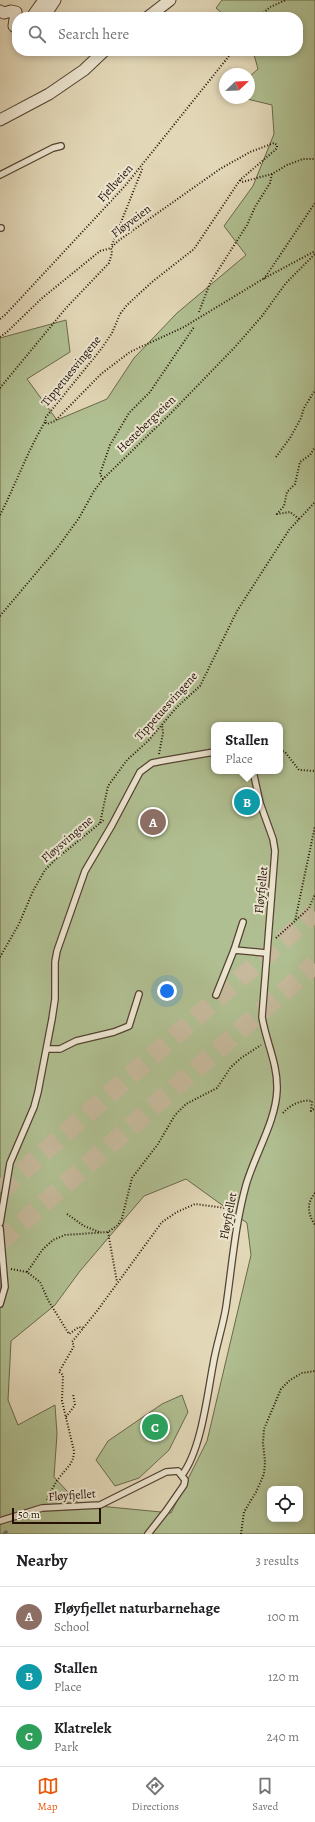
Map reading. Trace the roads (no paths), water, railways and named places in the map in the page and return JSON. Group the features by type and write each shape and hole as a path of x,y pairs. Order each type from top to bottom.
{"street":[{"path":"36,12 44,0"},
{"path":"47,12 55,0"},
{"path":"154,12 170,0"},
{"path":"0,11 4,13 11,11 16,12"},
{"path":"0,120 49,94 84,70 99,56"}],"lane":[{"path":"0,175 53,148 61,146"},
{"path":"0,1223 10,1163 34,1107 48,1049 55,999 57,951 85,871 140,772 152,763 211,753"},
{"name":"Fløyfjellet","path":"0,1521 42,1508 100,1505 166,1472 178,1471 182,1475 192,1458 207,1398 226,1306 240,1207 256,1156 271,1119 277,1091 275,1063 267,1041 262,1017 266,950 276,850 260,803 254,774"},
{"path":"216,995 234,950 243,922"},
{"path":"234,950 266,950"},
{"path":"48,1049 60,1049 76,1041 114,1032 129,1026 139,994"},
{"path":"0,1228 5,1268 5,1287 0,1304"},
{"path":"148,1534 181,1491 184,1480 182,1475"}],"tunnel":[{"path":"0,1191 315,912"},
{"path":"0,1242 315,964"}],"place":[{"name":"Stallen","path":"247,802"},
{"name":"Fløyfjellet naturbarnehage","path":"153,822"},
{"name":"Klatrelek","path":"155,1427"}]}
